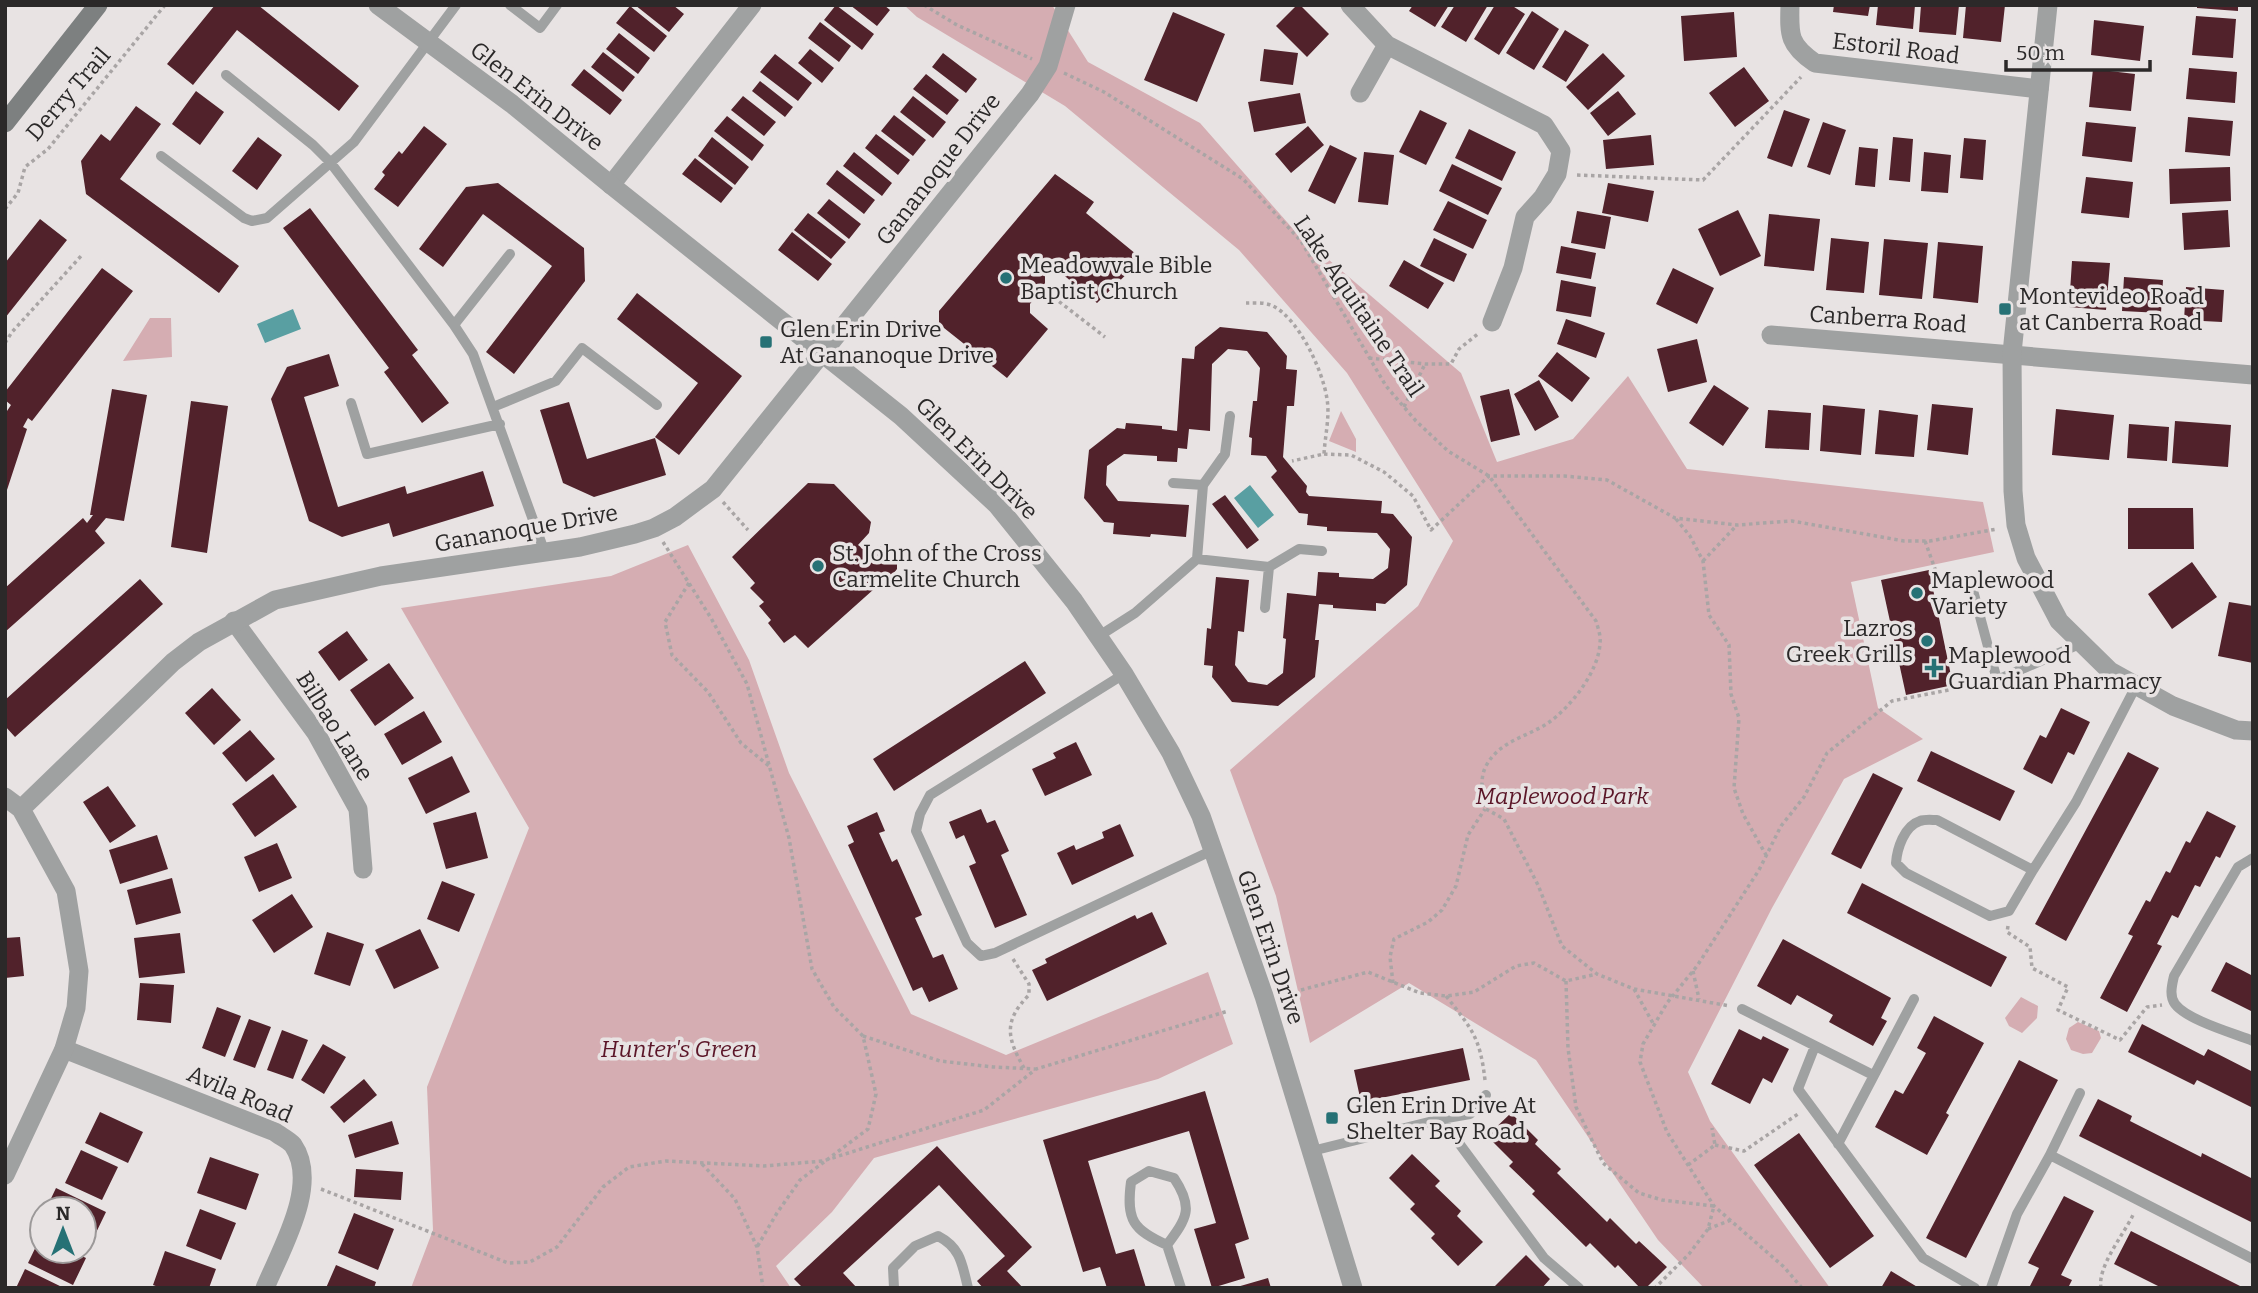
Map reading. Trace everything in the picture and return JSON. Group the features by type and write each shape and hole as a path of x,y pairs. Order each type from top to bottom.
{"main road":[{"path":"5,123 98,5"}],"street":[{"name":"Glen Erin Drive","path":"378,5 512,104 901,416 997,505 1074,601 1124,674 1171,753 1201,816 1264,996 1353,1288"},
{"path":"611,185 752,5"},
{"name":"Gananoque Drive","path":"21,809 173,662 199,642 275,600 381,576 580,547 654,528 676,517 713,489 1030,94 1048,66 1066,5"},
{"path":"1350,5 1387,45 1544,125 1560,151 1557,174 1543,197 1525,217 1513,268 1492,322"},
{"name":"Estoril Road","path":"1790,5 1789,31 1798,51 1815,63 2039,89"},
{"path":"2048,5 2012,353 2012,491 2016,525 2026,558 2059,621 2110,671 2173,706 2236,730 2253,732"},
{"path":"1360,93 1387,45"},
{"name":"Canberra Road","path":"1770,335 2253,375"},
{"name":"Bilbao Lane","path":"234,621 316,733 358,808 363,869"},
{"path":"5,797 21,809 66,891 79,971 76,1008 64,1049 5,1175"},
{"name":"Avila Road","path":"64,1049 275,1132 292,1144 303,1173 303,1195 265,1288"}],"lane":[{"path":"161,156 251,221 263,220 354,142 456,5"},
{"path":"510,5 540,28 556,5"},
{"path":"226,75 313,145 330,162 454,325 473,354 545,552"},
{"path":"454,325 510,254"},
{"path":"493,407 555,381 582,348 657,405"},
{"path":"351,403 367,454 500,424"},
{"path":"1099,636 1135,612 1197,559 1203,485 1225,454 1230,416"},
{"path":"1174,483 1203,485"},
{"path":"1197,559 1269,567 1299,549 1322,551"},
{"path":"1265,608 1269,567"},
{"path":"1971,583 1997,680 2082,643"},
{"path":"1124,674 930,796 920,814 916,831 967,943 981,956 1006,947 1213,850"},
{"path":"2032,870 1937,820 1920,820 1909,829 1897,850 1896,863 1906,873 1990,916 2009,911 2076,802 2136,686"},
{"path":"2253,858 2238,867 2174,976 2171,990 2174,1003 2186,1014 2253,1041"},
{"path":"1838,1144 1914,999"},
{"path":"1742,1009 1873,1075"},
{"path":"1815,1046 1798,1088 1923,1258 1975,1288"},
{"path":"1991,1288 2017,1214 2080,1093"},
{"path":"1312,1152 1441,1119 1471,1114 1486,1095"},
{"path":"1441,1119 1544,1258 1579,1288"},
{"path":"2050,1155 2253,1259"},
{"path":"1167,1245 1184,1221 1186,1196 1174,1178 1149,1171 1131,1182 1128,1203 1132,1220 1145,1235 1167,1245 1181,1288"},
{"path":"894,1288 893,1268 915,1246 938,1236 952,1243 962,1261 968,1288"}],"path":[{"name":"Derry Trail","path":"5,209 18,193 25,167 48,149 166,5"},
{"name":"Lake Aquitaine Trail","path":"924,5 957,25 1104,92 1243,179 1301,241 1386,386 1448,451 1489,476 1596,621 1601,642 1594,670 1575,697 1548,722 1509,741 1486,765 1482,784 1485,809"},
{"path":"1557,174 1703,180 1815,63"},
{"path":"5,343 82,255"},
{"path":"1048,293 1105,337"},
{"path":"1246,303 1270,304 1283,312 1301,334 1320,372 1328,401 1324,454"},
{"path":"1368,358 1451,363 1459,349 1492,322"},
{"path":"1404,407 1425,363"},
{"path":"1292,461 1324,454 1351,455 1384,472 1413,496 1431,530 1489,476 1564,476 1607,480 1675,518 1690,536 1703,561 1709,615 1729,645 1731,694 1738,718 1734,788 1743,814 1766,855"},
{"path":"713,489 748,530"},
{"path":"1675,518 1737,525 1792,521 1904,541 1925,541 2016,525"},
{"path":"1703,561 1737,525"},
{"path":"654,528 690,583 747,684 789,838 812,969 834,1006 863,1036 940,1061 1036,1069"},
{"path":"1925,541 1938,580"},
{"path":"690,583 665,622 673,655 708,692 741,743 769,766"},
{"path":"1802,1288 1784,1267 1714,1206 1667,1132 1640,1062 1643,1044 1672,997 1693,971 1766,855 1781,826 1804,797 1827,753 1892,701 1997,680"},
{"path":"1393,983 1390,957 1394,939 1428,922 1442,910 1456,886 1468,835 1485,809 1504,819 1538,885 1562,946 1597,974 1634,989 1742,1009"},
{"path":"2009,911 2007,932 2031,947 2032,968 2068,987 2058,1010 2120,1040 2147,1007 2174,1003"},
{"path":"1006,947 1029,985 1029,995 1020,1004 1009,1033 1012,1046 1024,1068"},
{"path":"1301,990 1368,972 1420,993 1446,996 1474,992 1516,966 1534,963 1566,981 1597,974"},
{"path":"1693,971 1699,999"},
{"path":"1566,981 1568,1048 1576,1107 1604,1163 1639,1193 1662,1200 1714,1206"},
{"path":"1634,989 1654,1025"},
{"path":"1446,996 1479,1043 1486,1095"},
{"path":"303,1182 508,1263 530,1262 557,1247 603,1187 629,1167 666,1161 764,1166 823,1161 984,1110 1036,1069 1228,1011"},
{"path":"757,1247 800,1180 868,1129 876,1094 863,1036"},
{"path":"1715,1145 1744,1152 1810,1106"},
{"path":"1712,1128 1715,1145"},
{"path":"1688,1165 1715,1145"},
{"path":"700,1163 735,1199 757,1247 763,1288"},
{"path":"2101,1288 2104,1268 2140,1200"},
{"path":"1655,1288 1689,1254 1708,1229 1714,1206"},
{"path":"1708,1229 1731,1220"}],"green space":[{"name":"Maplewood Park","path":"904,5 1052,5 1088,62 1200,123 1294,230 1461,373 1497,462 1573,439 1628,376 1687,469 1983,502 1994,552 1851,582 1878,708 1923,739 1844,779 1772,908 1688,1072 1710,1121 1830,1288 1704,1288 1658,1240 1536,1060 1409,983 1310,1043 1276,896 1230,770 1418,606 1453,541 1347,373 1239,250 1065,106 917,17"},
{"path":"150,318 171,318 172,357 123,361"},
{"path":"1341,411 1356,439 1356,452 1329,441"},
{"name":"Hunter's Green","path":"688,545 749,660 789,773 911,1014 1006,1055 1208,972 1233,1044 1158,1079 874,1158 832,1212 776,1266 791,1288 411,1288 433,1230 427,1087 529,828 401,608 611,576"},
{"path":"2021,997 2038,1006 2037,1018 2022,1033 2009,1026 2005,1018"},
{"path":"2078,1022 2099,1031 2101,1038 2092,1053 2083,1054 2071,1050 2066,1039 2069,1028"}],"water":[{"path":"293,309 301,329 265,343 257,324"},
{"path":"1250,485 1274,515 1258,528 1234,498"}],"building":[{"path":"215,5 258,5 359,86 339,111 237,30 193,85 167,64"},
{"path":"635,5 673,5 684,14 669,32"},
{"path":"836,5 874,34 862,50 824,20"},
{"path":"850,5 884,5 890,10 877,26"},
{"path":"1297,5 1329,34 1307,57 1276,26"},
{"path":"1413,5 1449,5 1435,27 1409,11"},
{"path":"1455,5 1488,5 1466,42 1441,27"},
{"path":"1495,5 1511,5 1525,14 1499,55 1474,39"},
{"path":"1834,5 1870,5 1868,16 1833,12"},
{"path":"1878,5 1915,5 1913,29 1876,25"},
{"path":"1921,5 1959,5 1956,35 1919,32"},
{"path":"1966,5 2005,5 2001,42 1963,38"},
{"path":"2197,5 2238,5 2238,11 2197,8"},
{"path":"630,6 667,36 654,52 616,23"},
{"path":"1532,11 1559,29 1534,70 1506,53"},
{"path":"1173,12 1225,34 1197,102 1144,80"},
{"path":"1734,12 1737,57 1684,61 1681,16"},
{"path":"2196,16 2236,19 2233,58 2192,55"},
{"path":"2094,20 2144,26 2140,61 2091,55"},
{"path":"820,22 851,46 839,62 808,38"},
{"path":"1565,30 1589,45 1566,82 1542,67"},
{"path":"619,33 650,58 638,74 606,49"},
{"path":"810,49 834,68 822,83 798,63"},
{"path":"1264,49 1298,53 1293,85 1260,81"},
{"path":"603,52 635,77 623,92 591,67"},
{"path":"943,53 977,79 966,93 932,67"},
{"path":"1603,53 1625,76 1588,110 1566,87"},
{"path":"775,54 812,83 798,101 760,72"},
{"path":"1744,67 1769,101 1735,127 1709,93"},
{"path":"2189,68 2237,72 2235,103 2186,99"},
{"path":"584,69 622,100 610,115 571,85"},
{"path":"2093,69 2135,74 2131,111 2089,107"},
{"path":"926,74 959,100 947,115 913,89"},
{"path":"760,81 793,107 785,117 752,91"},
{"path":"196,91 224,112 200,145 172,124"},
{"path":"1618,91 1636,114 1608,136 1590,113"},
{"path":"1300,93 1306,123 1254,132 1248,102"},
{"path":"743,96 776,122 764,136 731,110"},
{"path":"913,96 946,122 933,138 900,112"},
{"path":"136,106 161,124 120,179 239,266 219,293 86,194 81,161 101,134 110,141"},
{"path":"1420,110 1447,123 1426,165 1399,152"},
{"path":"1784,110 1810,119 1792,167 1767,158"},
{"path":"894,115 926,140 913,156 881,131"},
{"path":"727,116 764,145 752,161 714,131"},
{"path":"2188,117 2233,121 2230,156 2185,152"},
{"path":"1823,122 1846,130 1830,175 1807,167"},
{"path":"2086,122 2136,127 2132,162 2082,156"},
{"path":"424,126 447,144 398,207 374,189 385,175 382,172 399,151 402,154"},
{"path":"1308,126 1324,145 1291,173 1275,154"},
{"path":"1469,129 1516,152 1502,181 1455,158"},
{"path":"876,134 910,160 898,175 865,148"},
{"path":"1651,135 1654,165 1606,169 1603,140"},
{"path":"258,137 282,155 257,190 232,171"},
{"path":"712,137 749,167 735,185 698,156"},
{"path":"1893,137 1913,139 1910,182 1889,180"},
{"path":"1964,138 1986,140 1983,180 1960,178"},
{"path":"1330,145 1357,158 1335,204 1308,191"},
{"path":"1859,147 1878,149 1875,187 1855,185"},
{"path":"854,152 892,183 882,196 843,166"},
{"path":"1364,152 1394,155 1388,205 1358,202"},
{"path":"1924,152 1951,155 1948,193 1921,191"},
{"path":"695,158 733,188 721,203 682,174"},
{"path":"1452,164 1502,188 1488,215 1439,191"},
{"path":"2230,167 2231,201 2170,204 2169,169"},
{"path":"837,170 875,200 864,214 826,184"},
{"name":"Meadowvale Bible Baptist Church","path":"1055,174 1094,202 1086,213 1142,259 1097,303 1060,272 1045,273 1045,283 1030,304 1030,313 1048,329 1007,378 939,324 939,311"},
{"path":"2086,177 2133,182 2129,218 2081,213"},
{"path":"498,183 584,248 585,281 514,374 486,352 552,266 483,214 443,267 419,249 466,187"},
{"path":"1608,183 1654,191 1648,222 1602,213"},
{"path":"829,199 861,224 849,239 817,213"},
{"path":"1448,201 1487,220 1473,249 1433,230"},
{"path":"310,208 418,350 412,355 449,403 422,423 384,372 389,368 283,228"},
{"path":"1738,210 1761,256 1720,276 1698,229"},
{"path":"2228,210 2230,247 2184,250 2182,213"},
{"path":"1577,211 1611,217 1605,249 1571,243"},
{"path":"808,213 846,242 831,259 794,230"},
{"path":"1769,214 1820,219 1814,271 1764,266"},
{"path":"40,219 67,240 5,318 5,263"},
{"path":"792,232 832,264 818,281 778,250"},
{"path":"1434,238 1467,254 1454,282 1420,266"},
{"path":"1831,238 1869,242 1864,293 1826,290"},
{"path":"1884,239 1928,243 1922,299 1879,295"},
{"path":"1938,242 1983,246 1978,303 1933,298"},
{"path":"1561,246 1596,253 1591,279 1556,273"},
{"path":"1404,260 1444,283 1428,309 1389,286"},
{"path":"2072,261 2110,263 2106,310 2069,307"},
{"path":"102,268 133,291 32,421 28,418 23,427 27,429 5,496 5,414 11,405 5,400 5,392"},
{"path":"1673,268 1714,288 1697,324 1656,304"},
{"path":"2124,277 2163,280 2161,313 2122,311"},
{"path":"1561,280 1596,287 1591,317 1556,311"},
{"path":"2186,287 2224,290 2222,322 2184,320"},
{"path":"637,293 742,376 679,455 655,437 698,383 617,319"},
{"path":"1566,319 1605,333 1596,358 1557,344"},
{"path":"1220,327 1267,332 1287,356 1286,369 1297,370 1294,406 1287,406 1283,457 1307,486 1306,492 1309,496 1382,501 1381,513 1393,514 1412,537 1407,585 1385,604 1376,603 1376,611 1333,608 1333,605 1319,604 1315,677 1278,706 1232,702 1212,677 1213,666 1204,665 1216,577 1249,580 1244,632 1238,631 1235,665 1248,682 1267,685 1283,673 1287,593 1316,596 1318,572 1339,573 1339,577 1373,579 1388,568 1390,549 1377,533 1327,531 1327,527 1307,525 1308,514 1299,513 1271,477 1277,471 1266,456 1251,455 1252,438 1249,437 1253,401 1257,401 1260,368 1247,351 1228,349 1212,364 1210,431 1189,429 1187,449 1178,448 1177,462 1157,461 1157,456 1124,454 1107,466 1106,485 1118,501 1189,505 1186,537 1113,534 1114,523 1104,522 1084,498 1089,450 1117,428 1125,429 1126,423 1162,426 1162,429 1177,431 1182,358 1194,359 1195,347"},
{"path":"1697,339 1707,382 1668,392 1657,349"},
{"path":"1557,352 1590,378 1572,402 1538,376"},
{"path":"329,354 339,386 304,397 338,507 405,486 407,494 483,471 494,506 393,537 389,523 342,537 309,521 271,399 287,367"},
{"path":"1539,380 1559,417 1535,431 1514,394"},
{"path":"1714,385 1749,408 1723,446 1689,423"},
{"path":"112,389 147,395 124,521 106,518 95,531 105,543 5,632 5,588 83,518 87,523 93,515 90,515"},
{"path":"1509,389 1520,435 1491,442 1480,396"},
{"path":"191,401 228,406 207,553 171,547"},
{"path":"569,402 587,459 655,438 666,475 594,497 563,483 540,410"},
{"path":"1932,404 1973,408 1968,455 1927,450"},
{"path":"1823,405 1865,409 1861,455 1820,451"},
{"path":"2056,409 2114,415 2109,460 2052,455"},
{"path":"1768,410 1811,413 1809,450 1765,448"},
{"path":"1879,410 1918,415 1914,457 1875,454"},
{"path":"2175,421 2231,425 2228,467 2172,463"},
{"path":"2129,424 2169,427 2167,461 2127,458"},
{"name":"St. John of the Cross Carmelite Church","path":"808,483 834,484 871,522 869,533 858,545 866,551 877,546 889,548 893,552 897,569 884,581 872,580 869,585 874,589 808,648 795,635 784,643 768,623 771,620 759,606 764,602 750,588 755,583 732,557"},
{"path":"1225,495 1259,540 1247,549 1212,504"},
{"path":"2128,508 2193,508 2194,549 2128,549"},
{"path":"2192,562 2217,597 2172,629 2148,594"},
{"path":"1929,570 1953,685 1906,695 1881,580"},
{"path":"140,579 163,604 15,737 5,726 5,700"},
{"path":"2229,602 2253,606 2253,663 2218,656"},
{"path":"347,631 368,660 339,681 318,652"},
{"path":"1025,661 1046,693 894,791 873,759"},
{"path":"389,663 414,698 375,726 350,690"},
{"path":"212,688 241,720 214,745 185,713"},
{"path":"2061,708 2090,722 2074,755 2068,752 2052,784 2023,769 2040,735 2046,738"},
{"path":"424,711 442,742 402,765 384,734"},
{"path":"250,730 275,759 246,782 222,753"},
{"path":"1076,742 1092,775 1045,796 1032,769 1056,758 1053,753"},
{"path":"1931,751 2015,791 2000,821 1917,781"},
{"path":"2128,752 2159,768 2066,941 2035,924"},
{"path":"452,756 470,792 426,814 408,778"},
{"path":"1873,773 1903,788 1861,869 1831,854"},
{"path":"273,774 297,807 255,837 232,804"},
{"path":"108,786 136,826 110,843 83,802"},
{"path":"981,809 987,823 995,820 1009,851 1001,855 1027,915 995,928 969,866 976,863 964,835 956,839 949,822"},
{"path":"2207,811 2236,826 2220,858 2216,856 2200,887 2195,885 2178,918 2172,915 2157,944 2162,946 2127,1012 2100,998 2133,936 2128,934 2146,900 2150,902 2166,871 2170,873 2186,841 2190,843"},
{"path":"476,812 488,858 446,869 433,823"},
{"path":"877,812 885,831 879,833 892,862 897,859 922,915 915,918 933,958 943,954 958,989 929,1002 922,987 913,991 848,845 854,842 847,826"},
{"path":"1120,824 1134,856 1072,885 1057,853 1074,845 1076,850 1104,838 1102,832"},
{"path":"157,835 168,869 120,884 109,850"},
{"path":"277,843 292,878 259,892 244,857"},
{"path":"172,878 181,913 136,925 127,890"},
{"path":"442,881 475,894 459,932 427,919"},
{"path":"1862,883 2007,957 1991,987 1847,913"},
{"path":"292,894 313,927 274,953 252,920"},
{"path":"1152,912 1167,944 1047,1001 1032,970 1047,963 1045,959 1135,915 1137,919"},
{"path":"420,929 439,968 394,989 375,950"},
{"path":"327,932 364,944 350,986 314,974"},
{"path":"180,933 185,973 139,978 134,938"},
{"path":"20,937 24,976 5,978 5,938"},
{"path":"1783,939 1891,998 1881,1018 1887,1021 1873,1046 1829,1022 1833,1015 1797,995 1791,1005 1757,986"},
{"path":"2226,962 2253,976 2253,1012 2211,991"},
{"path":"140,983 174,985 171,1023 137,1020"},
{"path":"217,1007 241,1016 225,1057 202,1048"},
{"path":"1934,1016 1984,1043 1946,1113 1949,1115 1927,1155 1875,1127 1895,1090 1903,1094 1926,1053 1917,1048"},
{"path":"249,1019 271,1027 255,1068 233,1060"},
{"path":"2142,1024 2204,1056 2208,1049 2253,1072 2253,1108 2197,1080 2194,1085 2128,1052"},
{"path":"1739,1029 1761,1040 1763,1036 1789,1049 1772,1083 1763,1078 1750,1104 1711,1084"},
{"path":"282,1030 308,1040 293,1079 267,1070"},
{"path":"323,1044 346,1057 324,1094 301,1080"},
{"path":"1463,1048 1470,1080 1361,1102 1354,1070"},
{"path":"2019,1060 2058,1080 1966,1258 1926,1238"},
{"path":"364,1079 377,1095 344,1123 330,1107"},
{"path":"1205,1091 1249,1239 1235,1244 1245,1278 1212,1288 1194,1229 1216,1223 1189,1131 1088,1161 1116,1254 1134,1249 1146,1288 1107,1288 1100,1267 1083,1272 1043,1140"},
{"path":"2098,1099 2132,1116 2130,1121 2201,1157 2202,1153 2253,1179 2253,1223 2079,1136"},
{"path":"100,1112 143,1132 128,1163 85,1143"},
{"path":"1511,1113 1538,1140 1535,1144 1561,1169 1557,1173 1607,1222 1610,1218 1636,1244 1639,1241 1667,1267 1646,1288 1640,1288 1618,1265 1615,1268 1590,1243 1586,1247 1532,1194 1535,1191 1509,1166 1513,1162 1487,1136"},
{"path":"392,1121 399,1144 355,1158 348,1135"},
{"path":"1799,1133 1874,1236 1830,1268 1754,1165"},
{"path":"937,1146 1032,1247 1007,1271 1023,1288 983,1288 977,1281 1005,1256 939,1185 843,1273 857,1288 803,1288 794,1279"},
{"path":"81,1150 118,1167 102,1200 98,1195 91,1195 65,1183"},
{"path":"1412,1154 1440,1181 1435,1186 1461,1211 1457,1216 1483,1242 1458,1266 1431,1238 1435,1234 1410,1209 1415,1204 1389,1178"},
{"path":"210,1157 259,1174 246,1210 197,1193"},
{"path":"356,1169 403,1172 401,1200 354,1197"},
{"path":"56,1188 71,1195 53,1195"},
{"path":"2064,1196 2094,1211 2061,1275 2072,1280 2068,1288 2029,1288 2039,1268 2028,1263"},
{"path":"98,1208 106,1212 98,1229"},
{"path":"200,1209 236,1223 221,1260 186,1246"},
{"path":"354,1213 394,1229 378,1270 338,1253"},
{"path":"2131,1231 2244,1288 2162,1288 2114,1264"},
{"path":"165,1251 216,1269 209,1288 161,1288 153,1285"},
{"path":"1526,1255 1550,1279 1542,1288 1493,1288"},
{"path":"32,1265 83,1265 73,1285"},
{"path":"336,1265 376,1282 374,1288 326,1288"},
{"path":"25,1269 64,1288 16,1288"},
{"path":"1891,1271 1919,1288 1881,1288"},
{"path":"1268,1278 1271,1288 1237,1288 1237,1287"}],"place":[{"name":"Meadowvale Bible Baptist Church","path":"1006,278"},
{"name":"Montevideo Road at Canberra Road","path":"2005,309"},
{"name":"Glen Erin Drive At Gananoque Drive","path":"766,342"},
{"name":"St. John of the Cross Carmelite Church","path":"818,566"},
{"name":"Maplewood Variety","path":"1917,593"},
{"name":"Lazros Greek Grills","path":"1927,641"},
{"name":"Maplewood Guardian Pharmacy","path":"1934,668"},
{"name":"Glen Erin Drive At Shelter Bay Road","path":"1332,1118"}]}
